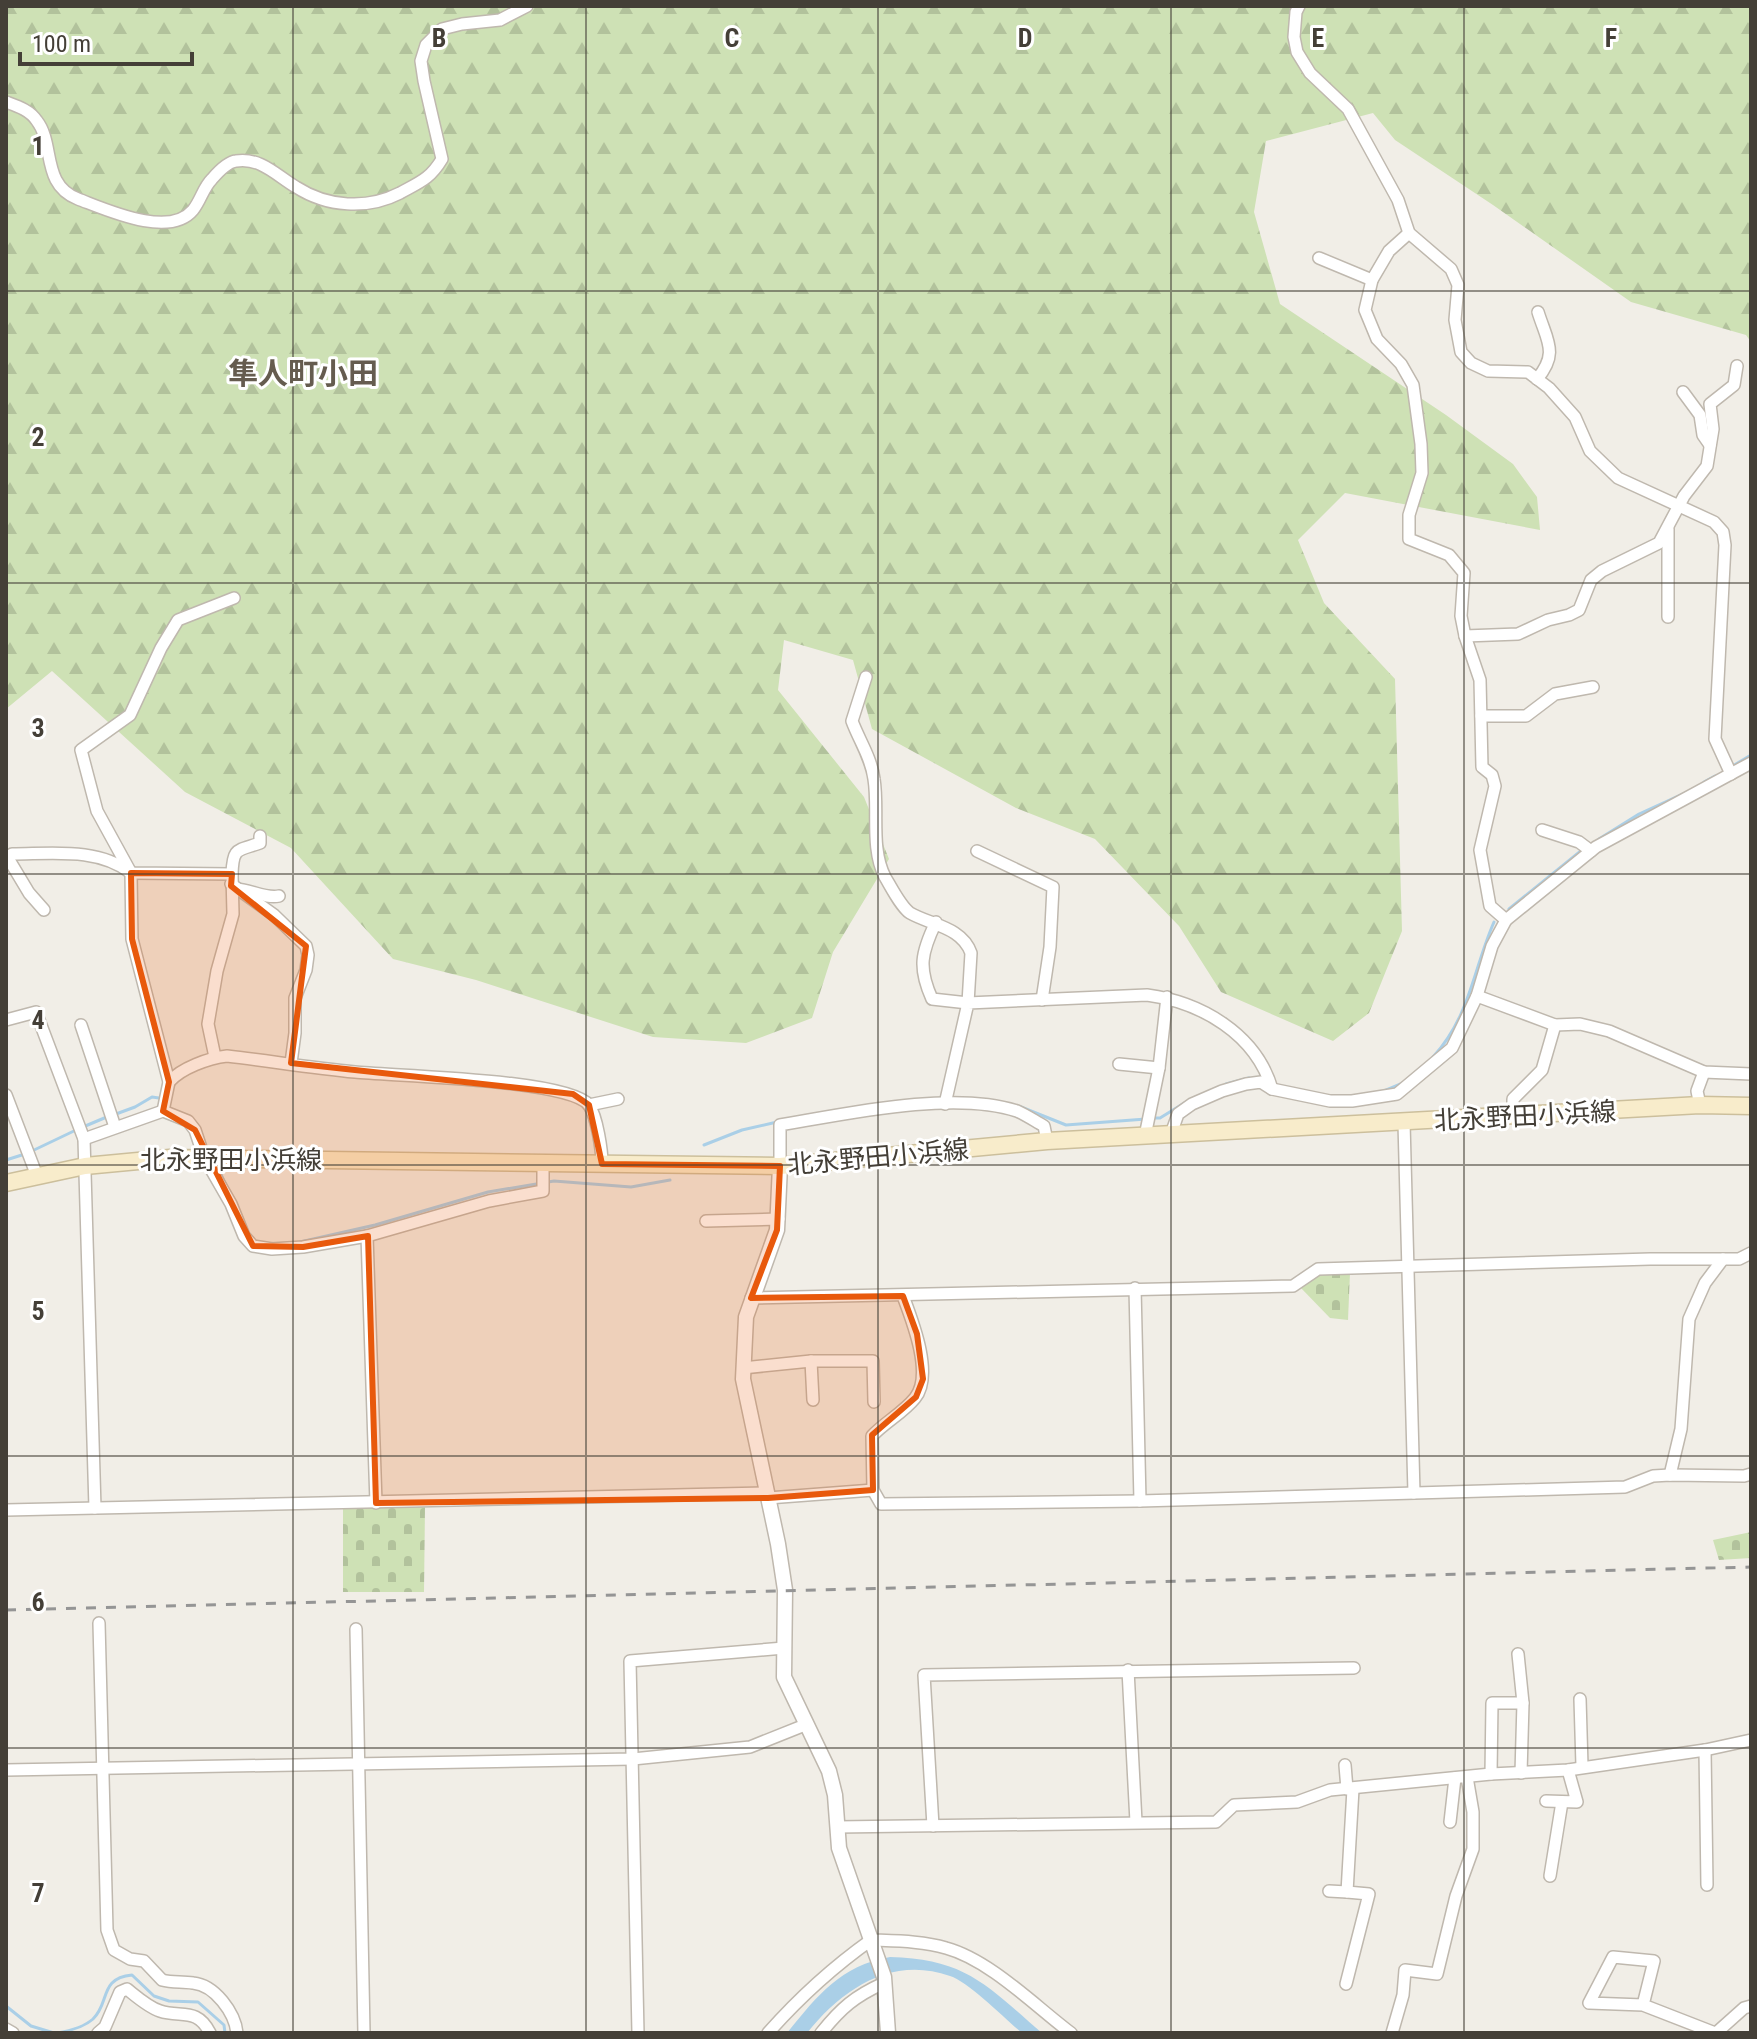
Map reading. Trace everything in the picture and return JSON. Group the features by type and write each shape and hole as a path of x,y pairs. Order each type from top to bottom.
{"main road":[{"name":"北永野田小浜線","path":"6,1183 33,1162 85,1166 204,1157 543,1169 602,1164 780,1166 1146,1130 1171,1134 1700,1105 1751,1106"}],"street":[{"path":"6,102 28,112 38,121 52,172 65,192 129,218 153,222 179,220 192,211 207,184 234,161 254,163 276,171 293,186 327,203 376,203 431,177 442,159 421,61 426,45 442,29 500,20 527,6"},
{"path":"1299,6 1294,37 1297,52 1310,73 1348,109 1398,200 1409,233 1451,269 1458,285 1455,320 1461,352 1471,363 1488,371 1528,372 1549,388 1575,417 1590,451 1618,478 1714,522 1723,532 1725,545 1715,739 1731,774"},
{"path":"1409,233 1389,251 1372,280 1365,310 1377,339 1401,364 1413,385 1422,473 1409,515 1409,539 1449,555 1464,573 1461,616 1480,680 1482,767 1492,775 1495,786 1480,850 1490,906 1506,920"},
{"path":"1319,258 1372,280"},
{"path":"1537,379 1549,365 1551,353 1538,312"},
{"path":"1465,636 1518,634 1548,620 1569,615 1579,610 1585,590 1602,571 1659,543 1678,507 1707,466 1713,429 1710,404 1734,385 1737,366"},
{"path":"1683,392 1700,415 1703,435 1710,445"},
{"path":"1668,528 1668,617"},
{"path":"164,1106 168,1084 132,939 131,873 97,811 81,750 130,715 161,648 178,620 234,598"},
{"path":"866,677 852,721 867,753 874,779 879,860 884,875 907,912 950,930 968,945 971,953 968,1003 946,1099"},
{"path":"1481,716 1526,716 1555,694 1593,687"},
{"path":"1171,1134 1178,1114 1192,1104 1246,1084 1271,1084 1330,1101 1397,1094 1452,1048 1477,996 1492,946 1506,920 1591,851 1751,763"},
{"path":"1542,830 1579,842 1591,851"},
{"path":"215,1057 208,1024 217,971 233,914 233,855 238,850 260,843 260,836"},
{"path":"977,851 1053,887 1050,947 1042,1000"},
{"path":"44,910 7,859 12,854 90,855 131,873 232,882 268,897 279,896"},
{"path":"232,882 274,915 306,946 306,970 295,998 291,1063"},
{"path":"936,922 922,949 924,980 932,999 968,1003 1147,995 1167,997 1196,1008 1241,1036 1271,1084"},
{"path":"1477,996 1555,1025 1580,1024 1609,1031 1704,1072 1751,1074"},
{"path":"1146,1130 1159,1068 1167,997"},
{"path":"6,1020 36,1012 80,1131 85,1166 95,1508"},
{"path":"81,1025 114,1124"},
{"path":"1513,1117 1513,1099 1536,1080 1542,1070 1555,1025"},
{"path":"168,1084 173,1077 215,1057 227,1056 573,1094 589,1105 601,1146 602,1164"},
{"path":"1119,1064 1159,1068"},
{"path":"1700,1105 1697,1091 1704,1072"},
{"path":"6,1095 33,1162"},
{"path":"589,1105 618,1099"},
{"path":"888,2033 884,1980 844,1866 829,1771 784,1677 785,1590 768,1495 744,1391 744,1331 751,1298 771,1250 779,1219 780,1125 946,1099 1019,1112 1044,1126 1047,1141"},
{"path":"1352,1101 1355,1125"},
{"path":"80,1131 114,1124 164,1106"},
{"path":"164,1106 188,1121 195,1130 204,1157 231,1204 244,1236 253,1246 272,1249 367,1236 489,1201 543,1190 543,1169"},
{"path":"1404,1123 1414,1493"},
{"path":"706,1221 779,1219"},
{"path":"367,1236 376,1503"},
{"path":"751,1298 1293,1286 1318,1269 1739,1259 1751,1253"},
{"path":"1670,1475 1681,1429 1689,1319 1705,1283 1723,1259"},
{"path":"1135,1288 1140,1501"},
{"path":"903,1296 917,1334 923,1379 916,1397 872,1436 873,1490 881,1504 1140,1501 1625,1487 1653,1476 1751,1474"},
{"path":"743,1368 811,1361 873,1361 874,1402"},
{"path":"811,1361 813,1400"},
{"path":"6,1510 768,1495 873,1490"},
{"path":"99,1623 107,1930 114,1950 130,1959 144,1961 162,1980 200,1985 231,2012 237,2033"},
{"path":"356,1629 364,2033"},
{"path":"638,2033 630,1661 784,1648"},
{"path":"1518,1654 1523,1703 1521,1773"},
{"path":"933,1826 924,1675 1354,1668"},
{"path":"1128,1670 1136,1822"},
{"path":"1580,1699 1582,1766"},
{"path":"1491,1774 1492,1703 1523,1703"},
{"path":"6,1770 633,1759 750,1747 805,1725"},
{"path":"837,1827 1216,1822 1234,1805 1297,1802 1330,1790 1491,1774 1568,1770 1705,1750 1751,1740"},
{"path":"1705,1750 1707,1885"},
{"path":"1345,1765 1350,1789 1347,1892"},
{"path":"1546,1801 1577,1802 1568,1770"},
{"path":"1450,1822 1461,1777"},
{"path":"1392,2033 1403,1995 1405,1970 1437,1974 1456,1896 1473,1849 1473,1812 1461,1777"},
{"path":"1550,1876 1562,1802"},
{"path":"1329,1891 1369,1894 1346,1984"},
{"path":"768,2033 846,1958 872,1945 903,1941 947,1948 968,1957 1071,2033"},
{"path":"1643,2005 1654,1961 1613,1957 1589,2003 1643,2005 1716,2033 1744,2008 1751,2006"},
{"path":"821,2033 857,1995 884,1980"},
{"path":"98,2033 105,2027 120,1992 127,1989 161,2012 197,2017 210,2033"},
{"path":"6,2029 13,2033"}],"highlighted area":[{"path":"131,873 232,874 231,886 306,946 291,1063 573,1094 589,1105 602,1164 780,1166 777,1230 751,1298 903,1296 917,1334 923,1379 916,1397 872,1435 873,1490 768,1498 376,1503 368,1236 303,1247 253,1246 195,1130 163,1111 169,1082 132,939"}],"green space":[{"path":"6,6 1751,6 1751,342 1746,335 1631,302 1395,140 1373,113 1266,141 1254,212 1280,304 1446,415 1513,464 1537,497 1540,530 1345,493 1298,540 1324,603 1395,679 1402,931 1369,1013 1333,1041 1221,992 1179,926 1095,839 1016,808 872,729 853,660 784,640 778,690 864,797 889,859 833,952 812,1018 746,1043 653,1037 476,980 393,959 291,848 185,792 52,671 6,709"},
{"path":"1320,1273 1350,1273 1348,1320 1330,1318 1299,1286"},
{"path":"343,1506 425,1507 424,1592 343,1592"},
{"path":"1751,1532 1751,1558 1719,1560 1713,1540"}],"water":[{"path":"890,1957 938,1963 974,1978 1042,2033 1022,2033 977,1993 950,1976 908,1970 888,1973 852,1990 807,2033 787,2033 831,1984 857,1967"}],"waterway":[{"path":"1731,767 1751,755"},
{"path":"1704,782 1715,776"},
{"path":"1599,839 1639,814 1687,792"},
{"path":"1509,909 1582,850"},
{"path":"1433,1057 1463,1009 1494,922"},
{"path":"1226,1084 1249,1078"},
{"path":"1384,1091 1403,1083"},
{"path":"116,1114 152,1097 159,1098"},
{"path":"1154,1118 1160,1118 1186,1102"},
{"path":"1021,1107 1066,1125 1146,1119"},
{"path":"83,1127 109,1116"},
{"path":"704,1145 742,1130 777,1122"},
{"path":"32,1151 76,1130"},
{"path":"6,1160 25,1154"},
{"path":"220,1172 225,1183"},
{"path":"300,1242 375,1225 488,1192 554,1181 631,1187 670,1180"},
{"path":"57,2033 76,2029 93,2019 114,1981 132,1975 154,1996 169,2001 198,2002 224,2025 225,2033"},
{"path":"6,2006 31,2026 54,2033"}],"railway":[{"path":"6,1610 1751,1567"}],"district":[{"name":"隼人町小田","path":"303,373"}]}
